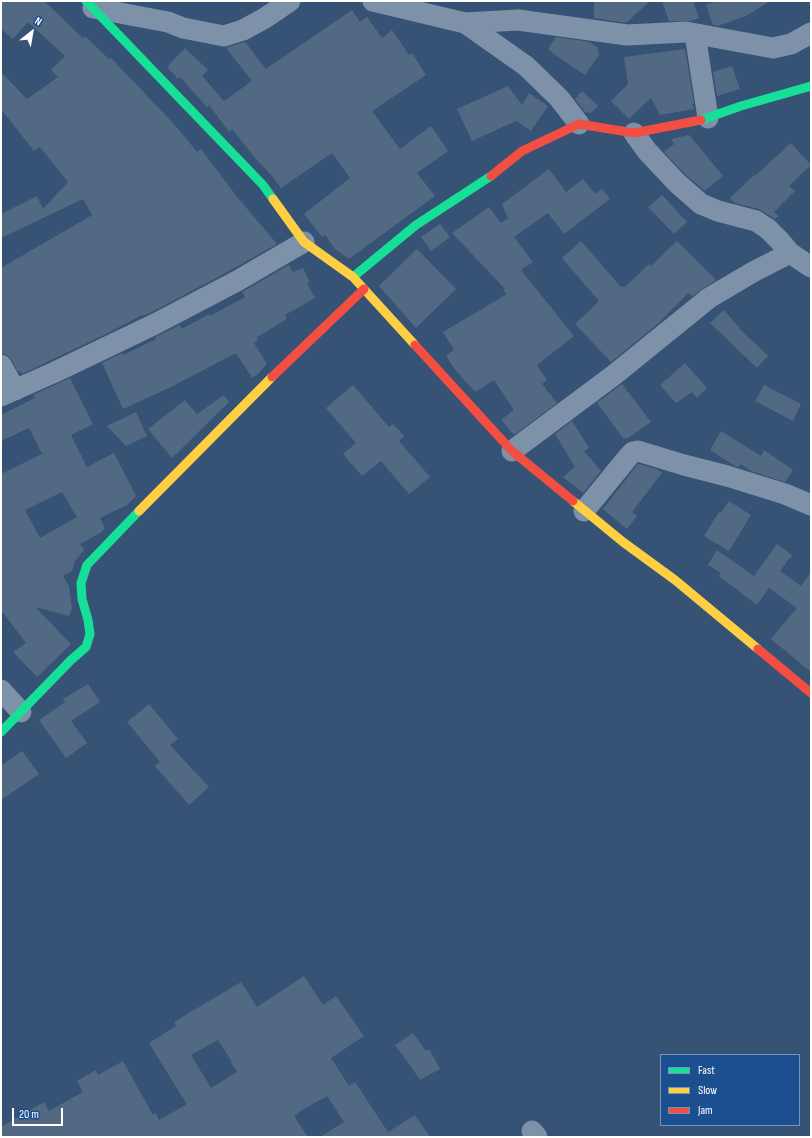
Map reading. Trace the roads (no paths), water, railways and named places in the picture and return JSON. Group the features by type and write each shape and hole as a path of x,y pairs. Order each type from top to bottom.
{"street":[{"path":"89,5 168,22 183,28 224,36 244,30 290,1"},
{"path":"373,1 419,6 465,23 526,66 558,98 579,124"},
{"path":"89,5 263,185 304,242 353,277 512,451 623,542 675,580 811,693"},
{"path":"465,23 518,20 627,35 686,32 773,48 792,44 811,33"},
{"path":"695,34 708,118"},
{"path":"353,277 416,225 492,175 522,150 579,124 634,133 698,121 748,104 811,86"},
{"path":"634,133 647,151 677,183 701,204 718,211 756,221 768,229 790,253 811,268"},
{"path":"1,365 8,393 155,324 237,281 304,242"},
{"path":"512,451 614,375 709,298 753,272 790,253"},
{"path":"1,732 71,660 86,647 90,634 82,599 81,583 87,565 152,497 279,370 364,289"},
{"path":"584,511 628,456 632,452 638,451 785,494 811,505"},
{"path":"1,690 21,712"}]}
